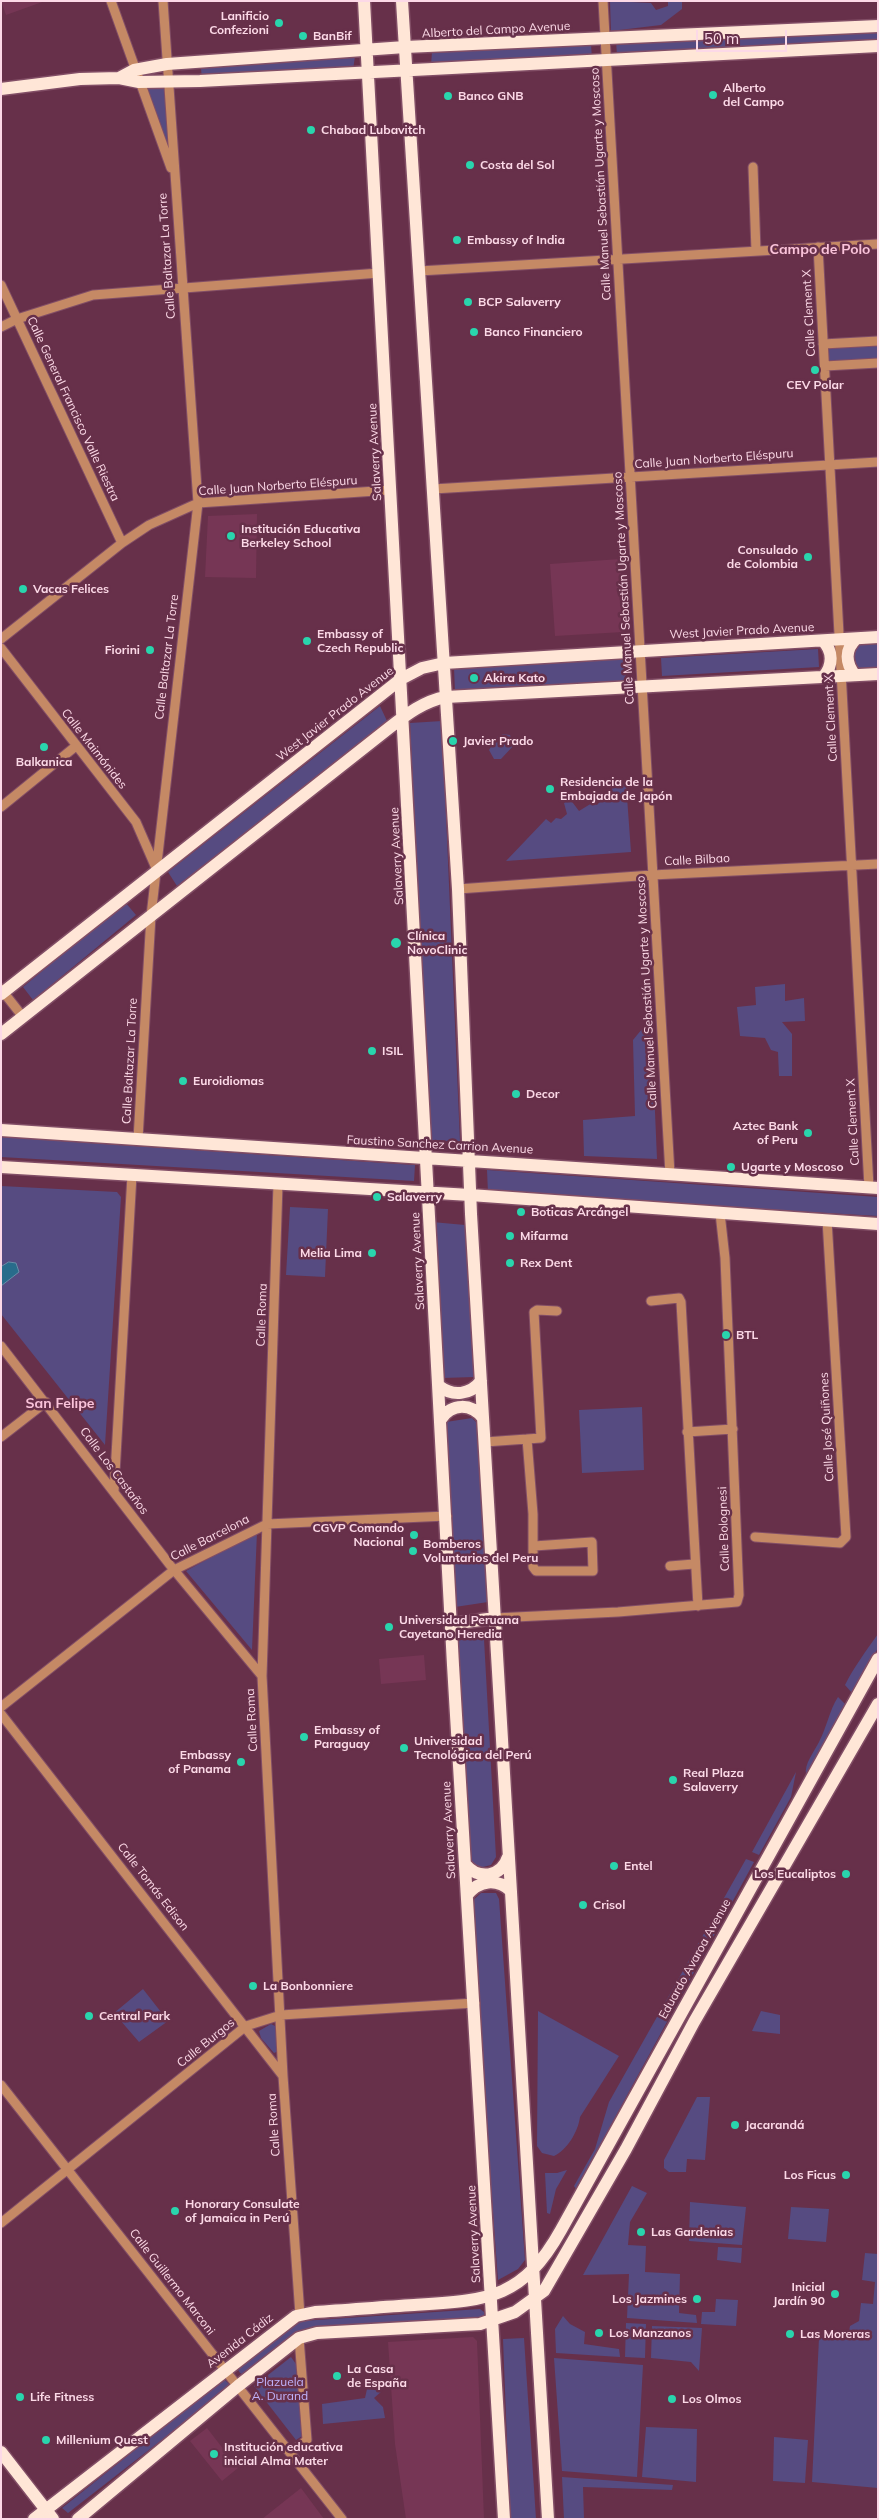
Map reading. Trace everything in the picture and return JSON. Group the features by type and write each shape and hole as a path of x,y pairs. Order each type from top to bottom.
{"main road":[{"name":"Salaverry Avenue","path":"364,1 447,1516 451,1624 494,2321 504,2519"},
{"path":"402,1 458,889 470,1195 548,2519"},
{"name":"Alberto del Campo Avenue","path":"1,89 80,79 136,76 167,64 405,47 878,26"},
{"name":"Alberto del Campo Avenue","path":"136,76 168,82 368,74 878,46"},
{"name":"West Javier Prado Avenue","path":"2,992 401,679 422,668 444,663 878,637"},
{"path":"855,675 847,658 850,645 856,639"},
{"path":"822,640 828,648 831,659 824,676"},
{"path":"1,1034 403,717 424,704 446,697 878,674"},
{"name":"Faustino Sanchez Carrion Avenue","path":"1,1130 873,1187"},
{"path":"1,1167 470,1195 878,1224"},
{"path":"439,1386 450,1392 459,1393 474,1388 481,1381"},
{"path":"441,1419 449,1410 460,1406 476,1410 483,1418"},
{"path":"451,1624 495,1618"},
{"name":"Eduardo Avaroa Avenue","path":"492,2296 513,2285 533,2270 554,2243 878,1659"},
{"path":"78,2519 238,2386 299,2338 317,2333 474,2325 494,2321 515,2312 535,2299 550,2283 626,2149 694,2022 878,1704"},
{"path":"465,1864 476,1874 491,1875 500,1870 508,1857"},
{"path":"467,1895 475,1886 487,1882 502,1884 511,1891"},
{"path":"611,2140 626,2149"},
{"name":"Avenida Cádiz","path":"34,2519 50,2514 225,2370 300,2314 471,2301 492,2296"},
{"path":"1,2452 50,2514"}],"street":[{"name":"Calle Baltazar La Torre","path":"111,1 136,76 175,178"},
{"name":"Calle Baltazar La Torre","path":"138,1139 151,916 158,871 162,810 198,503 163,1"},
{"name":"Calle Manuel Sebastián Ugarte y Moscoso","path":"603,1 670,1174"},
{"path":"753,167 756,251"},
{"path":"419,271 878,244"},
{"name":"Calle Clement X","path":"818,247 851,865 873,1187"},
{"path":"1,327 17,319 93,295 379,273"},
{"name":"Calle General Francisco Valle Riestra","path":"1,285 122,543"},
{"path":"823,344 878,341"},
{"path":"824,366 878,363"},
{"name":"Calle Juan Norberto Eléspuru","path":"433,489 878,462"},
{"name":"Calle Juan Norberto Eléspuru","path":"1,639 122,543 149,525 198,503 391,490"},
{"name":"Calle Maimónides","path":"1,648 136,822 158,871"},
{"path":"1,807 76,746"},
{"name":"Calle Bilbao","path":"458,889 652,875 878,864"},
{"path":"2,992 23,1017"},
{"path":"114,1491 132,1175"},
{"name":"Calle Roma","path":"278,1184 262,1676 283,2076 300,2314"},
{"name":"Calle Bolognesi","path":"495,1618 737,1602 739,1595 733,1429 725,1258 720,1213"},
{"name":"Calle José Quiñones","path":"755,1537 840,1543 846,1537 827,1220"},
{"path":"651,1301 678,1298 681,1302 694,1564 698,1606"},
{"path":"485,1442 541,1438 534,1312 537,1310 557,1311"},
{"name":"Calle Los Castaños","path":"1,1346 172,1567 262,1676"},
{"path":"1,1437 46,1402"},
{"path":"687,1432 733,1429"},
{"path":"527,1439 534,1546 533,1568 536,1571 593,1571 592,1542 534,1546"},
{"name":"Calle Barcelona","path":"1,1707 172,1567 267,1524 447,1516"},
{"path":"670,1566 694,1564"},
{"name":"Calle Tomás Edison","path":"1,1714 246,2026 283,2076"},
{"name":"Calle Burgos","path":"1,2223 246,2026 281,2016 475,2003"},
{"name":"Calle Guillermo Marconi","path":"1,2085 342,2519"},
{"path":"290,2452 307,2440 299,2338"}],"shaded area":[{"path":"1,1 45,1 6,15"},
{"name":"Institución Educativa Berkeley School","path":"257,514 256,578 205,577 208,516"},
{"path":"620,559 625,629 623,632 555,636 550,564"},
{"path":"424,1655 426,1680 381,1684 379,1659"},
{"path":"473,2337 477,2341 484,2519 406,2519 395,2444 388,2342"},
{"name":"Institución educativa inicial Alma Mater","path":"207,2428 238,2468 222,2481 190,2441"},
{"path":"301,2488 324,2519 262,2519"}],"green space":[{"path":"610,1 651,3 656,10 668,6 668,1 682,1 682,9 661,25 611,31"},
{"path":"878,28 878,40 617,56 616,40"},
{"path":"591,44 592,59 431,65 432,52"},
{"path":"355,56 353,70 202,80 201,68"},
{"path":"166,83 173,166 144,86"},
{"path":"878,342 878,363 827,366 823,346"},
{"path":"878,643 878,668 856,669 854,645"},
{"path":"818,649 819,667 662,676 661,658"},
{"path":"619,656 626,663 626,678 621,683 455,693 454,667"},
{"path":"380,706 387,721 177,886 168,872"},
{"path":"442,721 460,1142 430,1140 410,723"},
{"path":"503,734 510,735 514,745 501,759 494,759 489,750 497,737"},
{"path":"617,783 626,783 631,852 506,861 546,819 551,823 556,818 561,819 567,814 564,803 570,799 579,811 592,803 597,805"},
{"path":"125,902 136,915 33,1000 23,987"},
{"path":"785,984 785,1001 804,998 805,1021 782,1022 792,1034 792,1076 779,1076 778,1052 771,1050 765,1038 740,1036 737,1007 756,1005 755,987"},
{"path":"651,1018 657,1159 584,1156 583,1120 635,1116 633,1040"},
{"path":"1,1137 415,1165 414,1181 1,1157"},
{"path":"487,1170 878,1197 878,1216 488,1193"},
{"path":"1,1186 117,1192 121,1197 105,1445 1,1314"},
{"path":"290,1207 328,1209 325,1277 286,1275"},
{"path":"432,1222 465,1225 475,1377 442,1378"},
{"path":"642,1407 644,1470 582,1473 579,1410"},
{"path":"472,1418 477,1423 488,1602 455,1607 446,1422"},
{"path":"257,1532 252,1650 186,1571"},
{"path":"878,1634 878,1648 852,1693 845,1685 856,1665"},
{"path":"484,1639 496,1857 491,1865 479,1868 469,1861 453,1640"},
{"path":"838,1697 846,1705 806,1775 808,1762 822,1736"},
{"path":"796,1772 791,1797 759,1855 752,1852"},
{"path":"746,1859 754,1862 576,2189 574,2186 595,2149 609,2102"},
{"path":"481,1893 496,1893 499,1899 525,2260 518,2269 498,2280 470,1903"},
{"path":"143,1989 168,2021 139,2042 114,2013"},
{"path":"538,2011 619,2056 580,2117 577,2129 571,2140 554,2156 542,2153 537,2146"},
{"path":"761,2011 780,2015 780,2034 752,2031"},
{"path":"271,2024 275,2026 279,2051 274,2053 261,2038 259,2031"},
{"path":"697,2097 710,2097 705,2160 687,2159 686,2172 669,2172 664,2168 664,2160"},
{"path":"567,2170 556,2189 550,2214 547,2213 545,2173 557,2173"},
{"path":"632,2186 647,2193 630,2222 628,2245 646,2246 645,2272 680,2274 679,2313 696,2315 697,2323 627,2318 629,2274 583,2275"},
{"path":"690,2202 746,2207 742,2245 689,2241"},
{"path":"791,2207 829,2209 826,2242 788,2239"},
{"path":"718,2247 742,2248 741,2263 717,2260"},
{"path":"865,2253 878,2254 878,2488 812,2482 819,2338 848,2337 850,2326 859,2321 861,2303 873,2304 875,2282 862,2280"},
{"path":"716,2299 738,2300 736,2326 701,2324 702,2312 715,2312"},
{"path":"480,2309 484,2312 485,2317 480,2319 315,2327 305,2330 244,2375 237,2368 292,2326 302,2321"},
{"path":"563,2316 570,2324 585,2332 584,2344 619,2349 620,2357 556,2353 555,2329"},
{"path":"626,2323 646,2324 645,2358 625,2357"},
{"path":"652,2326 702,2328 699,2371 691,2362 651,2358"},
{"path":"524,2338 536,2519 510,2519 503,2339"},
{"name":"Plazuela A. Durand","path":"291,2357 296,2364 302,2436 296,2440 254,2386"},
{"path":"554,2358 643,2365 637,2477 562,2471"},
{"path":"224,2379 231,2386 68,2513 62,2508"},
{"path":"367,2389 382,2391 374,2398 383,2407 385,2418 323,2424 322,2404 365,2398"},
{"path":"646,2427 697,2429 696,2482 642,2477"},
{"path":"774,2437 808,2440 805,2483 773,2481"},
{"path":"562,2477 673,2485 672,2490 583,2487 584,2519 564,2519"}],"water":[{"path":"9,1262 16,1263 19,1272 1,1286 1,1267"}],"place":[{"name":"Lanificio Confezioni","path":"279,23"},
{"name":"BanBif","path":"303,36"},
{"name":"Alberto del Campo","path":"713,95"},
{"name":"Banco GNB","path":"448,96"},
{"name":"Chabad Lubavitch","path":"311,130"},
{"name":"Costa del Sol","path":"470,165"},
{"name":"Embassy of India","path":"457,240"},
{"name":"BCP Salaverry","path":"468,302"},
{"name":"Banco Financiero","path":"474,332"},
{"name":"CEV Polar","path":"815,370"},
{"name":"Institución Educativa Berkeley School","path":"231,536"},
{"name":"Consulado de Colombia","path":"808,557"},
{"name":"Vacas Felices","path":"23,589"},
{"name":"Embassy of Czech Republic","path":"307,641"},
{"name":"Fiorini","path":"150,650"},
{"name":"Akira Kato","path":"474,678"},
{"name":"Javier Prado","path":"453,741"},
{"name":"Balkanica","path":"44,747"},
{"name":"Residencia de la Embajada de Japón","path":"550,789"},
{"name":"Clínica NovoClinic","path":"396,943"},
{"name":"ISIL","path":"372,1051"},
{"name":"Euroidiomas","path":"183,1081"},
{"name":"Decor","path":"516,1094"},
{"name":"Aztec Bank of Peru","path":"808,1133"},
{"name":"Ugarte y Moscoso","path":"731,1167"},
{"name":"Salaverry","path":"377,1197"},
{"name":"Boticas Arcángel","path":"521,1212"},
{"name":"Mifarma","path":"510,1236"},
{"name":"Melia Lima","path":"372,1253"},
{"name":"Rex Dent","path":"510,1263"},
{"name":"BTL","path":"726,1335"},
{"name":"CGVP Comando Nacional","path":"414,1535"},
{"name":"Bomberos Voluntarios del Peru","path":"413,1551"},
{"name":"Universidad Peruana Cayetano Heredia","path":"389,1627"},
{"name":"Embassy of Paraguay","path":"304,1737"},
{"name":"Universidad Tecnológica del Perú","path":"404,1748"},
{"name":"Embassy of Panama","path":"241,1762"},
{"name":"Real Plaza Salaverry","path":"673,1780"},
{"name":"Entel","path":"614,1866"},
{"name":"Los Eucaliptos","path":"846,1874"},
{"name":"Crisol","path":"583,1905"},
{"name":"La Bonbonniere","path":"253,1986"},
{"name":"Central Park","path":"89,2016"},
{"name":"Jacarandá","path":"735,2125"},
{"name":"Los Ficus","path":"846,2175"},
{"name":"Honorary Consulate of Jamaica in Perú","path":"175,2211"},
{"name":"Las Gardenias","path":"641,2232"},
{"name":"Inicial Jardín 90","path":"835,2294"},
{"name":"Los Jazmines","path":"697,2299"},
{"name":"Los Manzanos","path":"599,2333"},
{"name":"Las Moreras","path":"790,2334"},
{"name":"La Casa de España","path":"337,2376"},
{"name":"Life Fitness","path":"20,2397"},
{"name":"Los Olmos","path":"672,2399"},
{"name":"Millenium Quest","path":"46,2440"},
{"name":"Institución educativa inicial Alma Mater","path":"214,2454"}],"district":[{"name":"Campo de Polo","path":"820,250"},
{"name":"San Felipe","path":"60,1404"}]}
